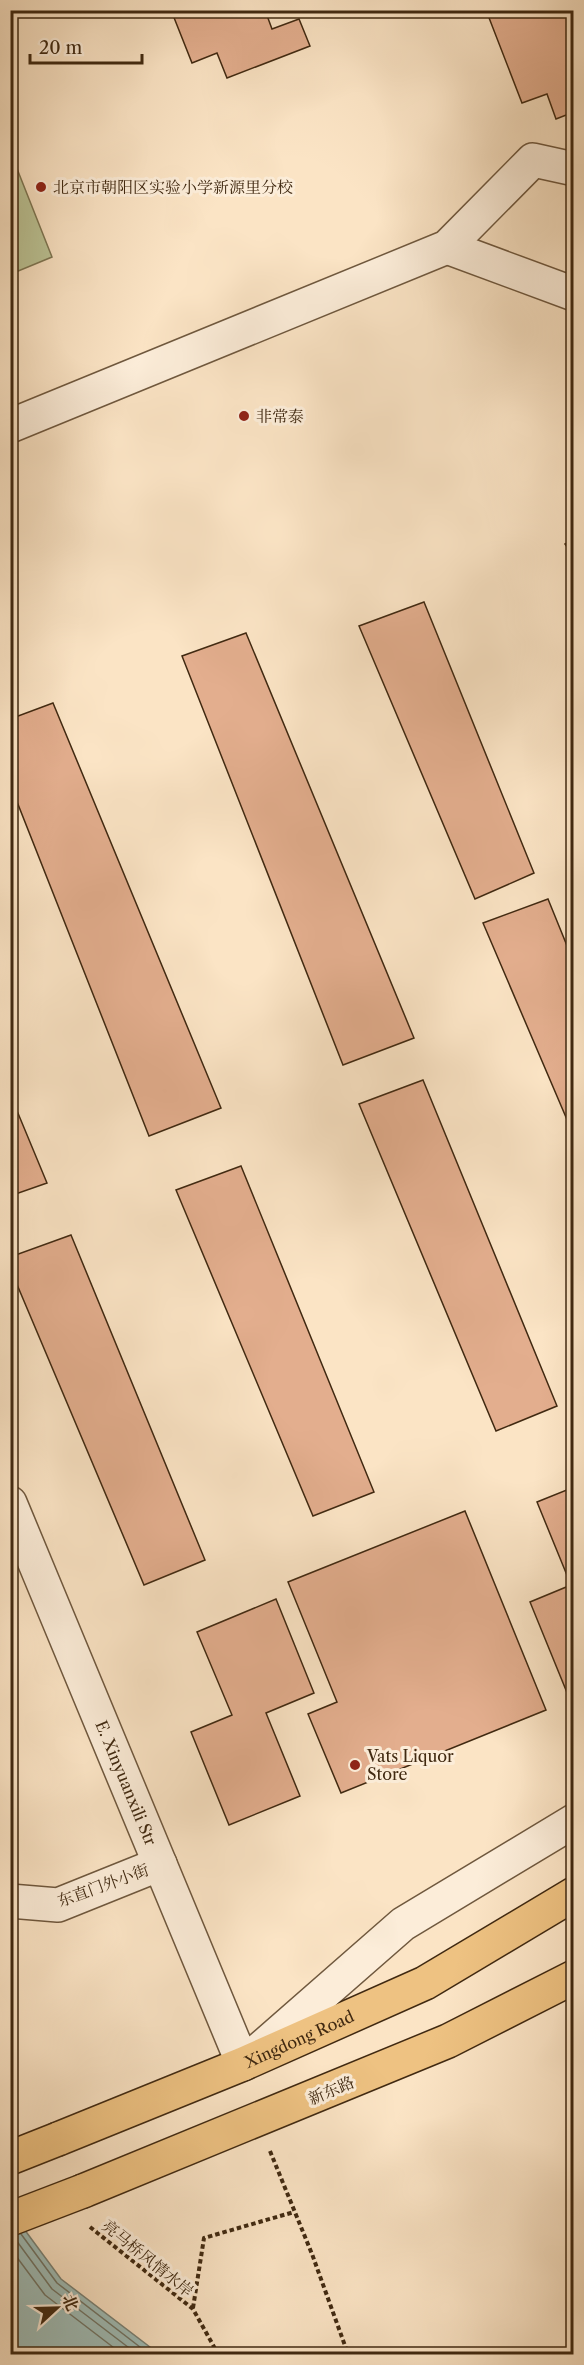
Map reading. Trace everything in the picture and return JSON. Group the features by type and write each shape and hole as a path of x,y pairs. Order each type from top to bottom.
{"main road":[{"name":"Xingdong Road","path":"10,2158 243,2064 425,1983 573,1894"},
{"name":"新东路","path":"84,2206 259,2120 448,2040 573,1977"},
{"path":"10,2219 84,2206"}],"street":[{"path":"10,426 447,247 533,160 573,170"},
{"path":"447,247 573,294"},
{"name":"E. Xinyuanxili Str","path":"10,1503 243,2064"},
{"path":"243,2064 403,1924 573,1821"},
{"name":"东直门外小街","path":"10,1901 58,1905 160,1864"}],"path":[{"path":"259,2120 312,2254 348,2355"},
{"name":"亮马桥风情水岸","path":"84,2206 193,2309 218,2355"},
{"path":"193,2309 204,2238 294,2212"}],"green space":[{"path":"10,151 52,257 11,274 10,274"}],"water":[{"path":"10,2210 61,2279 159,2354 11,2354"}],"building":[{"path":"171,10 265,10 272,29 299,19 310,46 227,78 217,53 192,63"},
{"path":"486,10 574,10 574,112 556,119 547,94 522,103"},
{"path":"574,539 574,557 565,544"},
{"path":"424,602 534,873 475,899 359,626"},
{"path":"246,633 414,1038 343,1065 182,656"},
{"path":"53,703 221,1108 149,1136 10,784 10,719"},
{"path":"548,899 574,963 574,1136 483,923"},
{"path":"423,1080 557,1406 496,1431 359,1104"},
{"path":"10,1094 47,1183 10,1196"},
{"path":"241,1166 374,1492 313,1516 176,1190"},
{"path":"71,1235 205,1560 144,1585 10,1268 10,1257"},
{"path":"574,1487 574,1693 568,1695 530,1602 571,1585 537,1502"},
{"path":"465,1511 546,1710 341,1793 308,1714 337,1702 288,1582"},
{"path":"276,1599 314,1693 266,1713 300,1796 229,1825 191,1732 232,1715 197,1632"}],"place":[{"name":"北京市朝阳区实验小学新源里分校","path":"41,187"},
{"name":"非常泰","path":"244,416"},
{"name":"Vats Liquor Store","path":"355,1765"}]}
